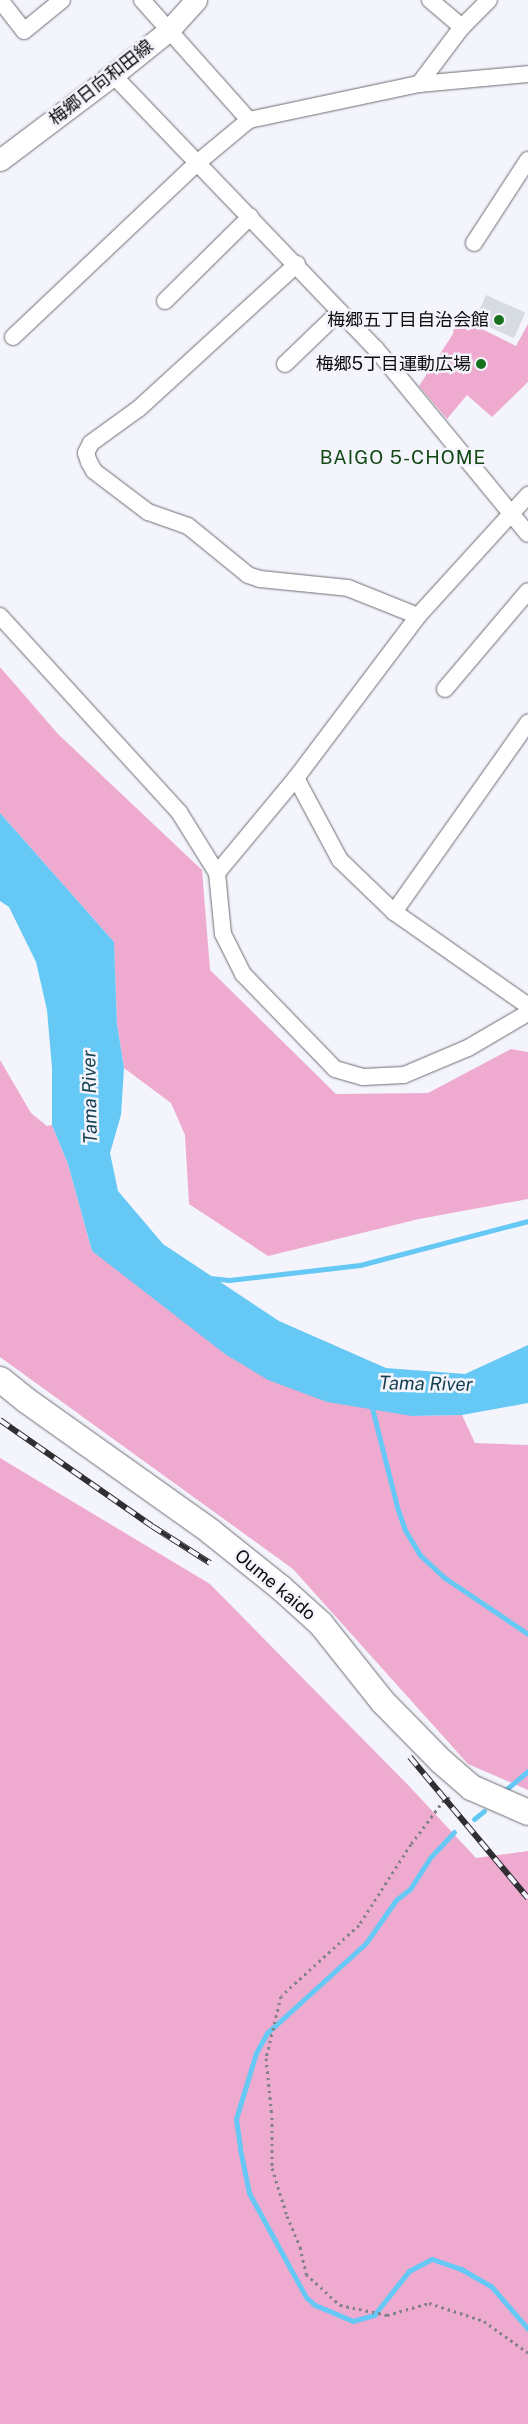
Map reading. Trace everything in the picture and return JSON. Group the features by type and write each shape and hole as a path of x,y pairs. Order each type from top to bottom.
{"highway":[{"name":"Oume kaido","path":"0,1379 26,1400 210,1531 280,1586 320,1623 382,1701 441,1761 471,1786 528,1812"}],"main road":[{"name":"梅郷日向和田線","path":"0,160 168,31 196,0"}],"street":[{"path":"0,0 24,31 62,0"},
{"path":"142,0 249,120"},
{"path":"430,0 462,27"},
{"path":"419,84 462,27 489,0"},
{"path":"13,337 196,164 249,120 419,84 528,74"},
{"path":"113,75 196,164 297,264 376,349 528,534"},
{"path":"474,243 528,160"},
{"path":"165,301 250,217"},
{"path":"297,264 138,409 91,443 86,453 89,462 94,471 148,512 188,526 236,568 248,575 260,579 348,588 418,616"},
{"path":"285,364 340,311"},
{"path":"217,873 296,778 418,616 528,495"},
{"path":"446,689 528,591"},
{"path":"0,616 179,812 217,873 223,934 243,974 335,1069 363,1077 404,1075 468,1048 528,1014"},
{"path":"394,912 528,723"},
{"path":"296,778 340,860 394,912 528,1006"}],"path":[{"path":"471,1786 444,1800 411,1844 360,1925 281,1996 266,2058 272,2117 272,2168 287,2216 300,2247 306,2274 340,2305 387,2315 429,2303 484,2321 528,2353"}],"shaded area":[{"name":"梅郷5丁目運動広場","path":"456,316 516,346 528,324 528,382 492,417 467,395 447,419 419,386 453,334"},
{"path":"0,667 58,734 202,870 210,970 336,1094 428,1093 511,1049 528,1052 528,1199 419,1219 268,1256 189,1204 185,1135 171,1103 124,1068 117,1024 114,942 0,813"},
{"path":"0,1060 31,1113 47,1126 52,1125 68,1164 92,1251 412,1416 462,1415 475,1443 528,1445 528,1790 468,1764 293,1569 0,1357"},
{"path":"0,1458 210,1584 410,1787 476,1858 528,1851 528,2424 0,2424"}],"water":[{"name":"Tama River","path":"0,813 114,942 117,1024 124,1068 121,1115 110,1153 118,1191 163,1244 279,1321 386,1368 465,1374 528,1345 528,1403 462,1415 412,1416 327,1402 268,1380 225,1354 92,1251 68,1164 52,1125 52,1068 47,1010 36,962 9,907 0,901"}],"building":[{"path":"486,295 525,312 514,338 475,321"}],"waterway":[{"path":"210,1278 229,1280 360,1265 528,1221"},
{"path":"371,1404 397,1507 405,1530 420,1555 445,1578 528,1634"},
{"path":"503,1792 528,1771"},
{"path":"474,1819 484,1811"},
{"path":"454,1832 430,1858 410,1889 396,1900 366,1943 267,2033 256,2053 236,2119 240,2149 249,2193 306,2297 315,2305 353,2321 374,2315 409,2271 432,2259 461,2269 491,2286 528,2329"}],"railway":[{"path":"0,1420 152,1526 210,1563"},
{"path":"410,1757 528,1898"}],"place":[{"name":"梅郷五丁目自治会館","path":"499,320"},
{"name":"梅郷5丁目運動広場","path":"481,364"}],"district":[{"name":"BAIGO 5-CHOME","path":"403,458"}]}
